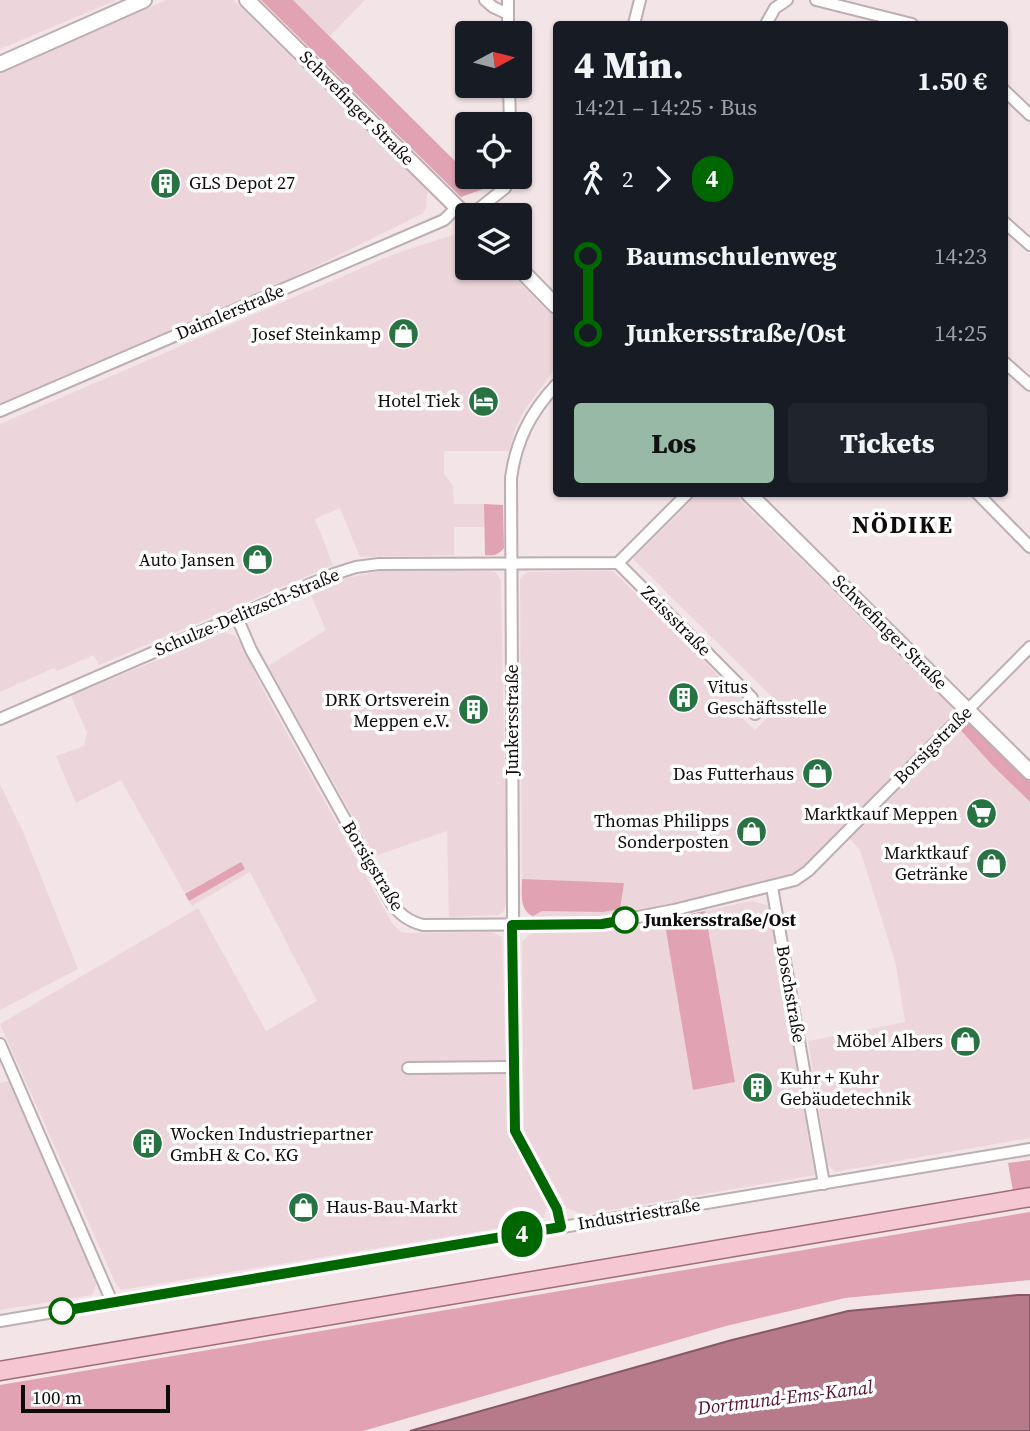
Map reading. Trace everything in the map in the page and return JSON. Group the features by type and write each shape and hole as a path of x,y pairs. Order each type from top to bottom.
{"main road":[{"path":"0,1371 1030,1197"}],"street":[{"path":"0,64 144,0"},
{"name":"Schwefinger Straße","path":"247,0 455,203"},
{"path":"485,0 508,14"},
{"path":"508,0 508,21"},
{"path":"635,21 639,0"},
{"path":"768,21 775,8 787,0"},
{"path":"816,0 900,21"},
{"path":"1008,93 1030,114"},
{"name":"Daimlerstraße","path":"481,203 503,189"},
{"name":"Daimlerstraße","path":"0,411 455,216"},
{"path":"1008,226 1030,245"},
{"path":"531,280 553,303"},
{"path":"1008,366 1030,385"},
{"name":"Junkersstraße","path":"553,390 529,419 516,448 511,478 512,925 515,1131 557,1209 561,1227"},
{"path":"618,563 684,497"},
{"name":"Schwefinger Straße","path":"753,497 1030,772"},
{"path":"981,497 1030,547"},
{"name":"Schulze-Delitzsch-Straße","path":"0,719 236,615 356,567 379,564 618,563"},
{"name":"Zeissstraße","path":"618,563 752,698 755,714"},
{"name":"Borsigstraße","path":"236,615 251,650 293,729 392,904 401,915 423,925 602,924 794,880 808,871 1030,647"},
{"name":"Boschstraße","path":"772,887 824,1184"},
{"path":"0,1044 112,1302"},
{"path":"408,1068 515,1067"},
{"name":"Industriestraße","path":"0,1321 1030,1149"}],"shaded area":[{"path":"0,0 117,0 0,49"},
{"path":"166,0 233,0 427,190 426,208 422,214 298,275 0,404 0,72"},
{"path":"261,0 293,0 455,161 455,189 483,189 461,197"},
{"path":"293,0 365,0 330,36"},
{"path":"455,234 455,280 517,280 553,316 553,371 524,411 509,451 444,451 444,474 453,486 454,504 484,504 484,527 454,527 454,555 360,557 340,508 315,519 333,565 99,665 94,655 57,671 54,668 0,692 0,424 394,254"},
{"path":"695,497 737,497 856,613 860,610 952,703 953,714 812,860 793,873 771,882 619,918 538,920 528,914 522,901 520,579 527,572 613,571 746,703 737,713 755,730 780,705 633,559"},
{"path":"484,504 503,505 504,548 498,554 485,555"},
{"path":"381,571 491,571 501,580 507,902 503,912 498,915 449,917 447,831 375,856 268,666 326,630 310,593 342,579"},
{"path":"224,632 235,636 240,642 267,697 392,923 401,932 408,933 492,932 502,937 508,1124 516,1150 547,1206 543,1221 121,1290 116,1284 0,1024 198,908 266,1031 317,1001 250,872 192,906 121,780 76,803 56,756 84,746 87,733 71,696"},
{"path":"966,722 972,723 1030,777 1030,802 957,726"},
{"path":"957,726 1030,802 1030,1138 835,1172 828,1165 808,1041 905,1022 896,965 860,850 848,837"},
{"path":"0,784 24,834 78,969 0,1010"},
{"path":"241,862 245,869 189,901 185,894"},
{"path":"522,879 624,883 620,909 603,912 542,911 533,916 523,905"},
{"path":"752,901 769,906 815,1175 583,1215 567,1208 524,1131 522,942 535,933 603,932 664,919 693,1089 735,1081 705,911"},
{"path":"705,911 735,1082 693,1090 664,919"},
{"path":"9,1081 95,1280 92,1295 0,1310 0,1083"},
{"path":"1030,1160 1030,1188 1013,1191 1008,1163"},
{"path":"1030,1212 1030,1280 845,1298 726,1326 363,1431 0,1431 0,1385"}],"water":[{"name":"Dortmund-Ems-Kanal","path":"1030,1295 1030,1431 410,1431 732,1340 848,1311"}],"bus line":[{"name":"4","path":"62,1311 561,1227 557,1209 515,1131 512,925 602,924 625,920"}],"place":[{"name":"GLS Depot 27","path":"166,183"},
{"name":"Josef Steinkamp","path":"404,334"},
{"name":"Hotel Tiek","path":"483,401"},
{"name":"Auto Jansen","path":"258,560"},
{"name":"Vitus Geschäftsstelle","path":"684,697"},
{"name":"DRK Ortsverein Meppen e.V.","path":"473,710"},
{"name":"Das Futterhaus","path":"817,774"},
{"name":"Marktkauf Meppen","path":"981,814"},
{"name":"Thomas Philipps Sonderposten","path":"752,831"},
{"name":"Marktkauf Getränke","path":"991,863"},
{"name":"Junkersstraße/Ost","path":"625,920"},
{"name":"Möbel Albers","path":"966,1041"},
{"name":"Kuhr + Kuhr Gebäudetechnik","path":"757,1088"},
{"name":"Wocken Industriepartner GmbH & Co. KG","path":"147,1144"},
{"name":"Haus-Bau-Markt","path":"303,1207"}],"district":[{"name":"NÖDIKE","path":"903,525"}]}
